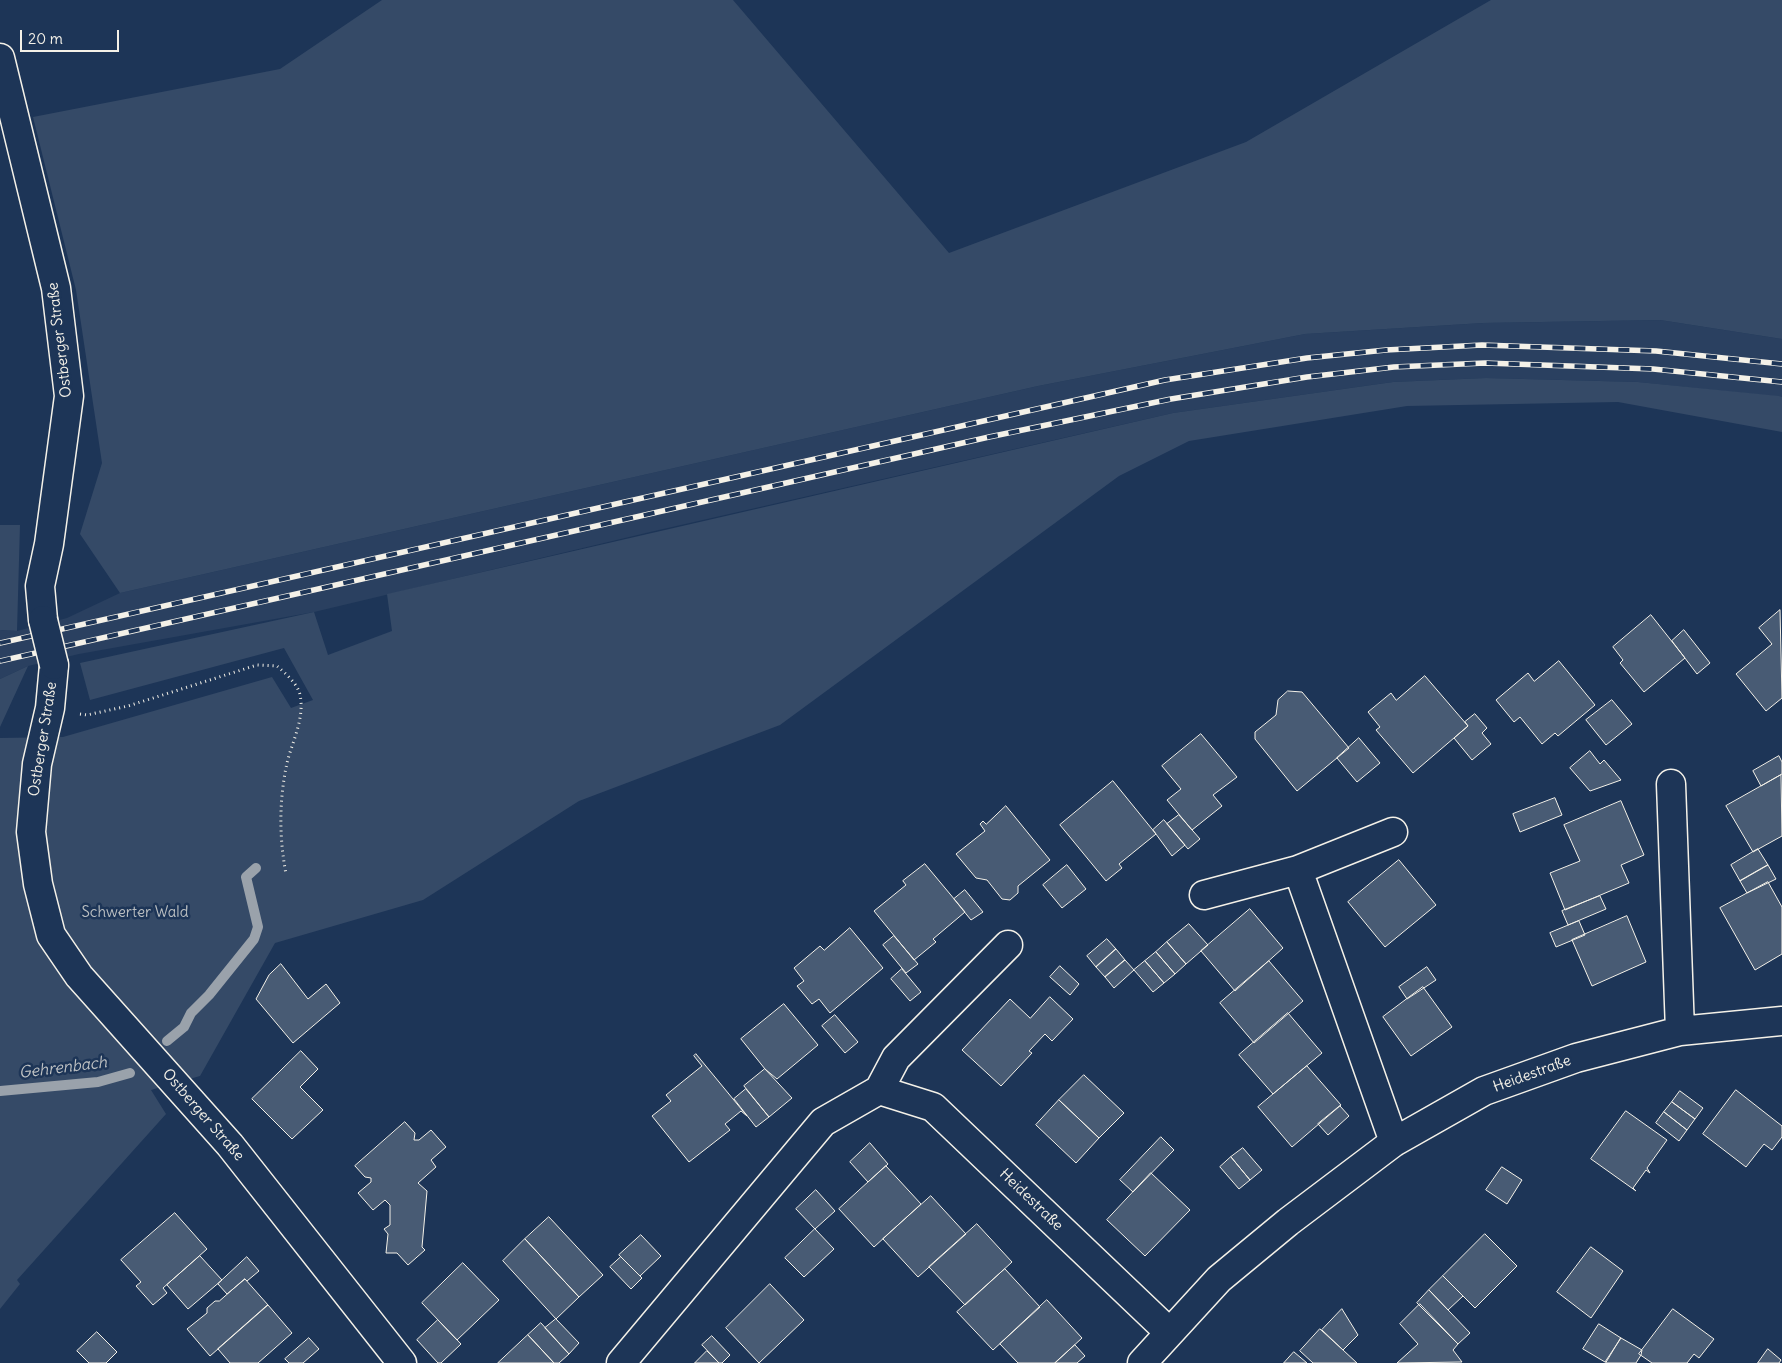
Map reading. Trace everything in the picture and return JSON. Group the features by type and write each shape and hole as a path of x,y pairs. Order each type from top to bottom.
{"street":[{"name":"Ostberger Straße","path":"0,58 56,288 69,396 49,544 40,586 43,620 54,665 50,708 37,764 31,832 38,884 51,935 79,976 230,1145 402,1363"},
{"path":"1671,784 1680,1031"},
{"path":"1204,895 1298,870 1394,832"},
{"path":"1298,870 1394,1142"},
{"path":"621,1363 823,1122 879,1090 896,1058 1008,945"},
{"name":"Heidestraße","path":"1142,1363 1218,1279 1288,1222 1394,1142 1484,1091 1576,1058 1680,1031 1782,1021"},
{"name":"Heidestraße","path":"879,1090 933,1107 1169,1332"}],"path":[{"path":"50,708 87,715 128,706 257,665 277,666 290,678 300,694 301,712 287,763 280,805 283,857 286,874"}],"shaded area":[{"path":"1660,320 1782,339 1782,397 1638,382 1486,378 1393,382 1173,413 650,532 314,612 79,654 28,666 0,679 0,630 17,631 67,618 120,593 1038,386 1305,334 1483,323"}],"green space":[{"path":"382,0 733,0 949,253 1246,142 1491,0 1782,0 1782,339 1660,320 1483,323 1305,334 1038,386 120,593 80,534 102,463 76,290 33,117 280,69"},
{"name":"Schwerter Wald","path":"1486,378 1638,382 1779,396 1782,397 1782,432 1618,402 1407,406 1189,441 1119,476 780,725 579,801 423,900 275,943 200,1076 151,1090 166,1114 17,1280 20,1284 0,1309 0,738 63,737 272,677 291,708 313,700 284,648 90,700 80,663 314,612 328,655 392,631 387,594 1173,413 1393,382"},
{"path":"0,525 20,525 17,631 0,630"},
{"path":"28,666 0,727 0,679"}],"building":[{"path":"1780,610 1782,698 1766,711 1736,674 1772,644 1759,628"},
{"path":"1651,615 1685,658 1644,692 1620,663 1623,660 1613,647"},
{"path":"1684,630 1710,663 1697,674 1672,641"},
{"path":"1559,661 1595,705 1558,736 1555,733 1542,744 1520,717 1514,722 1496,700 1528,673 1534,681"},
{"path":"1425,676 1468,726 1413,773 1376,730 1380,727 1368,712 1391,693 1396,700"},
{"path":"1288,691 1302,692 1349,748 1297,791 1255,739 1255,732 1276,715 1278,700"},
{"path":"1612,700 1632,724 1606,745 1586,720"},
{"path":"1475,714 1487,728 1482,733 1491,744 1472,760 1454,738 1468,726 1465,722"},
{"path":"1201,734 1237,777 1213,795 1222,806 1192,830 1167,800 1181,789 1162,766"},
{"path":"1359,738 1380,763 1357,782 1337,758"},
{"path":"1590,751 1600,764 1604,760 1621,780 1590,791 1570,768"},
{"path":"1779,756 1782,762 1782,774 1761,786 1753,771"},
{"path":"1781,775 1782,836 1753,852 1726,806"},
{"path":"1113,781 1156,834 1119,864 1122,868 1106,881 1060,825"},
{"path":"1555,798 1562,815 1520,832 1513,814"},
{"path":"1621,801 1644,855 1621,865 1629,883 1565,910 1550,873 1580,861 1564,825"},
{"path":"1006,806 1050,860 1018,886 1018,893 1010,900 1002,899 987,880 976,878 956,854 985,831 980,824 983,821 986,824"},
{"path":"1179,815 1200,839 1188,849 1167,824"},
{"path":"1164,820 1185,845 1172,856 1153,830"},
{"path":"1758,849 1768,865 1740,881 1731,865"},
{"path":"1399,860 1436,905 1385,947 1348,902"},
{"path":"925,864 965,912 933,939 936,942 914,960 874,911 906,885 903,881"},
{"path":"1067,865 1086,889 1062,908 1043,885"},
{"path":"1768,865 1776,879 1747,893 1740,881"},
{"path":"1768,882 1782,907 1782,954 1755,970 1720,908"},
{"path":"965,890 983,912 971,920 954,899"},
{"path":"1600,896 1606,909 1568,925 1562,911"},
{"path":"1250,909 1283,948 1235,991 1201,951"},
{"path":"1627,916 1646,962 1592,986 1572,940"},
{"path":"1579,921 1585,935 1556,947 1550,933"},
{"path":"1189,924 1208,945 1186,964 1167,942"},
{"path":"850,928 883,968 830,1013 819,999 812,1004 797,986 804,981 794,968 820,946 824,950"},
{"path":"894,936 918,964 906,973 883,945"},
{"path":"1107,939 1116,949 1096,967 1087,956"},
{"path":"1167,942 1186,964 1175,974 1156,952"},
{"path":"1116,949 1125,960 1105,977 1096,967"},
{"path":"1156,952 1175,974 1164,983 1145,961"},
{"path":"1125,960 1134,970 1114,988 1105,977"},
{"path":"1145,961 1164,983 1153,992 1134,970"},
{"path":"1269,961 1303,1001 1254,1043 1220,1003"},
{"path":"281,964 308,999 326,984 340,1003 293,1043 256,999 269,975"},
{"path":"1060,966 1079,984 1070,995 1050,977"},
{"path":"1427,967 1436,980 1407,999 1399,987"},
{"path":"902,969 921,992 910,1001 891,979"},
{"path":"1423,987 1452,1027 1411,1056 1383,1017"},
{"path":"1050,997 1073,1019 1052,1041 1045,1034 1029,1051 1032,1053 1001,1086 962,1050 1010,999 1030,1018"},
{"path":"784,1004 818,1045 777,1079 765,1069 741,1039"},
{"path":"1288,1013 1322,1053 1273,1094 1239,1055"},
{"path":"835,1015 858,1042 845,1053 822,1026"},
{"path":"301,1051 318,1069 300,1087 323,1110 292,1139 252,1099"},
{"path":"696,1054 747,1116 741,1111 725,1124 730,1130 689,1162 652,1116 671,1101 666,1095 702,1066 694,1056"},
{"path":"1307,1066 1341,1105 1292,1147 1258,1107"},
{"path":"765,1069 792,1098 769,1117 744,1086"},
{"path":"1084,1075 1124,1113 1099,1138 1059,1100"},
{"path":"746,1089 769,1117 756,1127 734,1099"},
{"path":"1736,1090 1782,1126 1782,1137 1772,1150 1764,1144 1746,1167 1703,1134"},
{"path":"1680,1091 1703,1108 1695,1119 1672,1102"},
{"path":"1059,1100 1099,1138 1076,1163 1036,1125"},
{"path":"1672,1102 1695,1119 1687,1130 1664,1112"},
{"path":"1340,1106 1349,1116 1328,1135 1318,1124"},
{"path":"1626,1111 1667,1140 1647,1168 1650,1173 1646,1170 1633,1188 1636,1191 1591,1159"},
{"path":"1664,1112 1687,1130 1679,1141 1656,1123"},
{"path":"405,1122 415,1133 414,1140 419,1140 431,1130 446,1147 431,1160 436,1167 418,1183 427,1191 422,1247 425,1250 408,1265 397,1253 386,1253 388,1234 384,1229 390,1225 390,1205 385,1200 373,1210 358,1193 371,1182 371,1178 365,1177 355,1166"},
{"path":"1161,1137 1174,1150 1133,1192 1120,1180"},
{"path":"870,1143 888,1164 868,1182 850,1162"},
{"path":"1243,1148 1262,1170 1250,1180 1231,1157"},
{"path":"1231,1157 1250,1180 1239,1189 1220,1167"},
{"path":"886,1166 921,1204 874,1247 839,1209"},
{"path":"1502,1167 1522,1180 1507,1204 1486,1190"},
{"path":"1151,1173 1190,1210 1145,1256 1107,1220"},
{"path":"816,1190 835,1211 815,1229 796,1209"},
{"path":"931,1196 966,1234 918,1277 883,1239"},
{"path":"175,1213 207,1249 163,1288 167,1293 153,1305 136,1286 141,1282 121,1260"},
{"path":"549,1217 603,1275 579,1297 525,1239"},
{"path":"977,1224 1012,1262 965,1305 929,1267"},
{"path":"815,1229 834,1249 804,1277 785,1258"},
{"path":"1485,1234 1517,1266 1475,1308 1443,1276"},
{"path":"641,1235 661,1256 640,1276 619,1255"},
{"path":"525,1239 579,1297 556,1319 503,1261"},
{"path":"1591,1247 1623,1271 1591,1318 1557,1292"},
{"path":"200,1256 222,1280 188,1309 167,1285"},
{"path":"247,1257 259,1271 247,1281 245,1279 227,1294 218,1284"},
{"path":"621,1257 642,1278 631,1289 610,1267"},
{"path":"463,1263 499,1300 457,1340 422,1303"},
{"path":"1005,1269 1040,1307 993,1350 957,1312"},
{"path":"1443,1276 1463,1296 1448,1310 1429,1290"},
{"path":"245,1279 268,1305 210,1356 187,1329 207,1313 207,1308 215,1301 219,1301"},
{"path":"770,1284 804,1320 759,1363 726,1328"},
{"path":"1429,1290 1470,1333 1458,1344 1417,1303"},
{"path":"1047,1300 1082,1338 1055,1363 1018,1363 1000,1344"},
{"path":"1420,1304 1458,1344 1453,1350 1462,1362 1397,1363 1418,1344 1400,1324"},
{"path":"268,1305 292,1333 258,1363 230,1363 218,1349"},
{"path":"1342,1309 1358,1335 1343,1350 1322,1330"},
{"path":"1673,1309 1714,1339 1699,1358 1694,1354 1687,1363 1652,1363 1639,1354"},
{"path":"556,1319 579,1343 569,1354 545,1328"},
{"path":"438,1320 461,1344 441,1363 438,1363 417,1340"},
{"path":"541,1323 569,1354 559,1363 554,1363 528,1335"},
{"path":"1599,1324 1621,1338 1605,1362 1583,1349"},
{"path":"1320,1329 1357,1363 1313,1363 1300,1351"},
{"path":"97,1332 117,1352 106,1363 89,1363 77,1351"},
{"path":"528,1335 554,1363 498,1363"},
{"path":"712,1336 730,1355 722,1363 719,1363 702,1345"},
{"path":"309,1338 319,1349 303,1363 289,1363 285,1359"},
{"path":"1621,1338 1642,1350 1641,1355 1636,1363 1606,1363"},
{"path":"1075,1345 1085,1356 1077,1363 1055,1363"},
{"path":"1768,1349 1781,1360 1779,1363 1758,1363"},
{"path":"707,1351 719,1363 695,1363"},
{"path":"1294,1352 1307,1363 1284,1363"}],"waterway":[{"path":"167,1041 184,1027 191,1013 209,995 254,939 258,927 246,877 256,868"},
{"name":"Gehrenbach","path":"0,1091 98,1082 130,1073"}],"railway":[{"path":"0,643 1165,380 1307,358 1386,350 1482,345 1656,351 1782,364"},
{"path":"0,661 989,437 1171,399 1307,377 1394,367 1485,363 1653,369 1782,382"}]}
